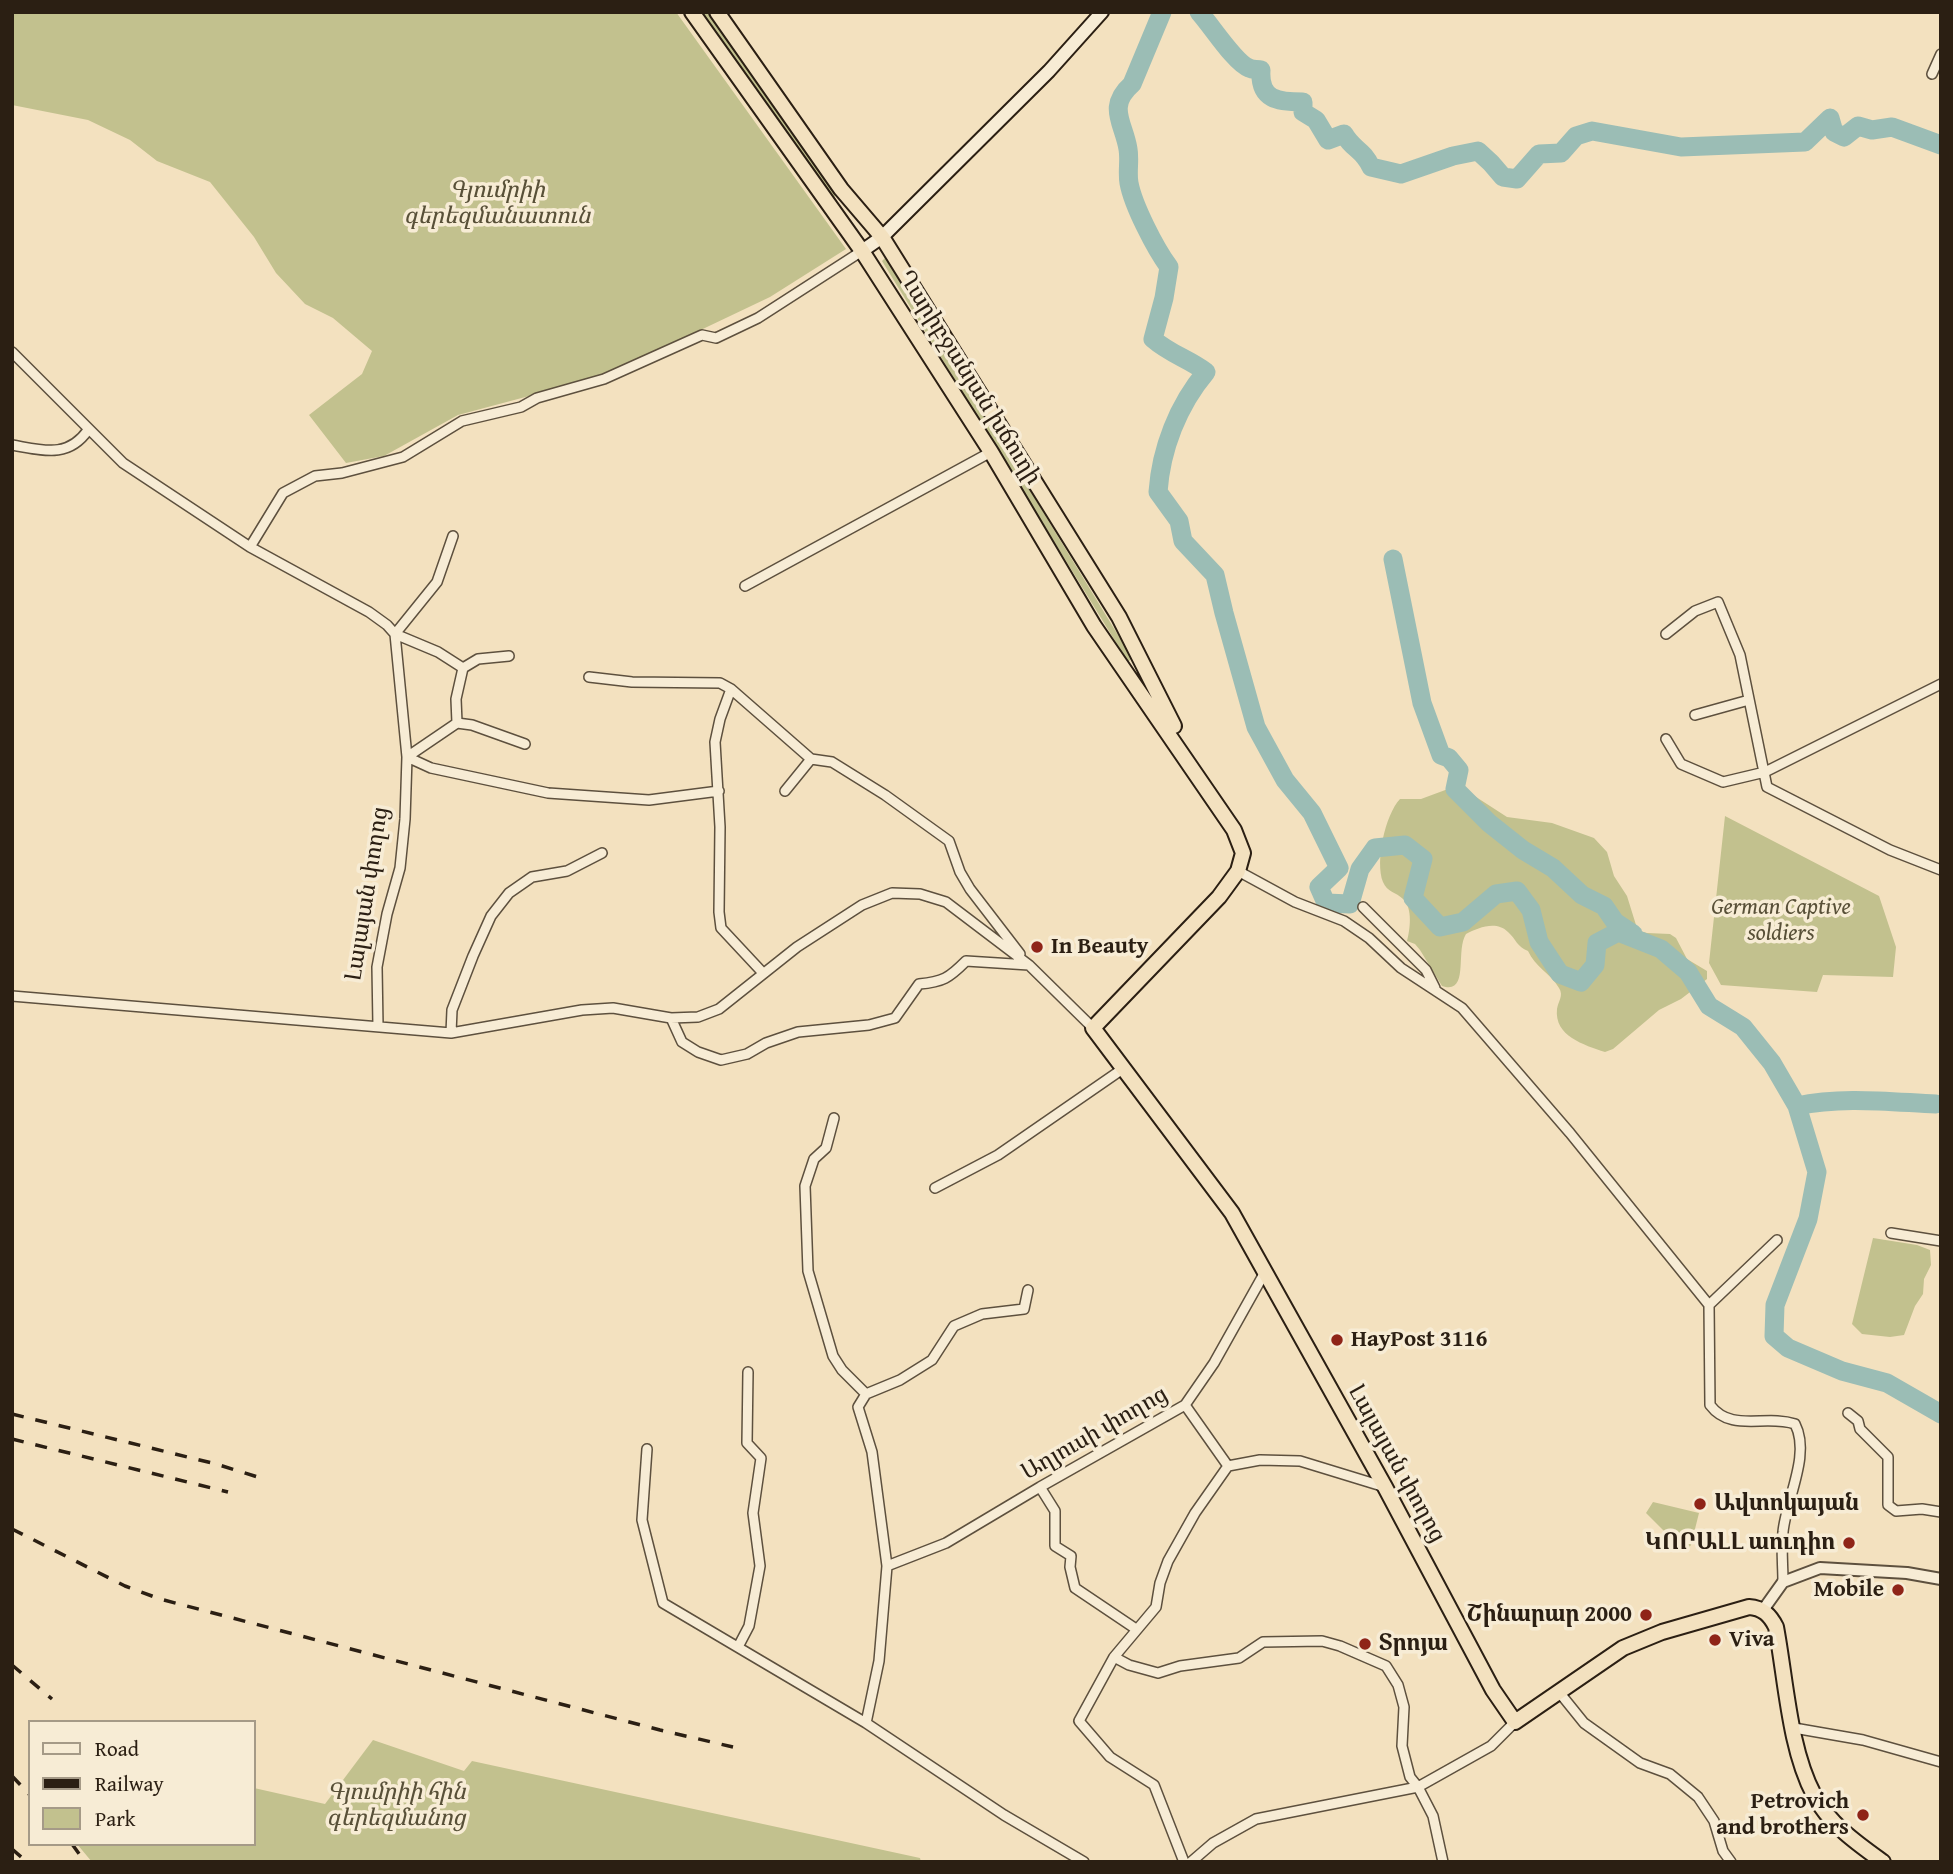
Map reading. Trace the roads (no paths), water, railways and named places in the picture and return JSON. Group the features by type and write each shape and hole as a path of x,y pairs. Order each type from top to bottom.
{"highway":[{"name":"Ղարիբջանյան խճուղի","path":"692,12 862,251 991,452 1094,626 1234,830 1243,853 1238,872"},
{"name":"Ղարիբջանյան խճուղի","path":"717,12 841,189 883,237 1119,617 1198,775"},
{"path":"1093,1028 1219,897 1238,872"},
{"name":"Լալայան փողոց","path":"1093,1028 1232,1213 1385,1487 1493,1690 1515,1722"},
{"path":"1515,1722 1623,1648 1662,1632 1749,1607 1763,1610 1771,1617 1776,1627 1802,1765 1814,1797 1847,1836 1883,1862"}],"main road":[{"path":"862,251 883,237 1049,71 1102,12"}],"street":[{"path":"1932,74 1941,54"},
{"path":"250,547 283,493 315,476 342,473 403,457 462,421 521,407 537,398 604,379 702,335 716,338 775,309 862,251"},
{"path":"12,352 122,463 250,547 369,612 395,634 438,652 463,667"},
{"path":"12,445 52,452 79,442 88,430"},
{"path":"745,586 991,452"},
{"path":"395,634 437,582 453,536"},
{"path":"1665,634 1695,611 1718,602 1740,655 1767,787 1890,849 1941,870"},
{"name":"Լալայան փողոց","path":"395,634 407,757 405,819 400,868 387,914 377,967 378,1026 451,1033 582,1010 613,1009 671,1018 698,1017 719,1009 797,947 862,905 892,893 920,894 947,902 1029,965 1093,1028"},
{"path":"457,723 456,699 463,667 478,659 509,656"},
{"path":"589,677 632,682 720,683 731,689 715,742 719,791 719,912 721,928 763,973"},
{"path":"1667,739 1681,764 1723,782 1765,772 1941,684"},
{"name":"Լալայան փողոց","path":"731,689 811,759 832,762 885,795 949,841 960,872 1029,965"},
{"path":"1695,715 1749,700"},
{"path":"407,757 457,723 472,725 525,744"},
{"path":"407,757 431,768 548,793 649,800 719,791"},
{"path":"785,791 811,759"},
{"path":"451,1033 452,1010 472,956 491,916 509,893 532,877 568,871 602,853"},
{"path":"1238,872 1295,902 1344,921 1369,938 1401,968 1462,1008 1570,1133 1709,1305 1710,1405 1718,1416 1739,1422 1781,1419 1795,1424 1800,1432 1802,1450 1783,1532 1783,1583"},
{"path":"1363,907 1426,970 1436,989"},
{"path":"671,1018 682,1042 698,1052 721,1060 747,1054 766,1043 798,1032 869,1025 895,1018 919,984 939,982 952,975 966,961 1029,965"},
{"path":"12,996 378,1026"},
{"path":"934,1188 998,1154 1124,1068"},
{"path":"834,1118 826,1147 814,1159 805,1186 808,1271 833,1356 842,1370 866,1394"},
{"path":"1891,1233 1941,1241"},
{"path":"1709,1305 1777,1240"},
{"name":"Աղյուսի փողոց","path":"887,1566 946,1544 1185,1405 1214,1363 1265,1272"},
{"path":"866,1723 878,1661 887,1566 872,1452 858,1407 866,1394 900,1380 932,1360 954,1326 982,1314 1024,1309 1028,1290"},
{"path":"738,1647 749,1626 760,1566 753,1513 761,1458 747,1443 748,1372"},
{"path":"1185,1405 1228,1466"},
{"path":"1847,1413 1858,1421 1860,1429 1888,1457 1888,1505 1896,1511 1922,1508 1941,1512"},
{"path":"647,1449 642,1520 663,1603 866,1723 1004,1815 1084,1862"},
{"path":"1184,1862 1154,1785 1110,1757 1079,1721 1114,1657 1156,1606 1168,1561 1195,1513 1228,1466 1261,1460 1300,1461 1385,1487"},
{"path":"1040,1487 1055,1511 1055,1546 1071,1556 1074,1588 1136,1629"},
{"path":"1763,1610 1783,1583 1820,1568 1908,1573 1941,1579"},
{"path":"1114,1657 1129,1665 1158,1673 1180,1666 1239,1658 1263,1642 1322,1641 1386,1666 1398,1685 1404,1707 1402,1746 1410,1777 1433,1816 1443,1862"},
{"path":"1559,1692 1584,1723 1640,1763 1670,1773 1698,1797 1714,1821 1723,1851 1731,1862"},
{"path":"1191,1862 1213,1843 1256,1819 1418,1787 1491,1746 1515,1722"},
{"path":"1794,1728 1863,1740 1941,1762"}],"waterway":[{"path":"1162,12 1132,84 1124,92 1118,108 1128,149 1131,192 1145,226 1169,267 1153,339 1206,372 1179,413 1167,444 1158,492 1179,521 1183,541 1215,575 1256,727 1285,780 1312,813 1339,868 1319,887 1326,903 1350,904 1360,869 1375,848 1405,845 1423,859 1413,898 1440,927 1463,922 1496,894 1517,891 1531,910 1539,942 1560,974 1581,982 1595,965 1597,943 1618,932 1661,949 1688,972 1709,1006 1743,1027 1772,1063 1797,1106 1817,1172 1808,1219 1775,1305 1774,1336 1788,1348 1842,1371 1887,1383 1941,1414"},
{"path":"1199,12 1243,65 1261,70 1263,88 1267,93 1278,100 1303,102 1303,112 1316,120 1328,140 1344,134 1365,156 1371,167 1401,174 1453,156 1478,151 1503,177 1517,179 1539,154 1561,153 1576,136 1592,131 1681,147 1805,142 1830,118 1834,132 1844,137 1858,126 1872,130 1892,127 1941,145"},
{"path":"1393,559 1422,703 1441,755 1449,758 1459,770 1455,789 1489,823 1523,850 1553,868 1582,895 1604,906 1615,922 1633,934"},
{"path":"1797,1106 1849,1100 1936,1104"}],"railway":[{"path":"12,1414 216,1464 261,1478"},
{"path":"12,1439 228,1492"},
{"path":"12,1529 125,1586 160,1599 733,1747"},
{"path":"12,1665 52,1699"},
{"path":"12,1776 28,1793"},
{"path":"73,1846 85,1862"},
{"path":"12,1849 27,1862"}],"place":[{"name":"In Beauty","path":"1037,947"},
{"name":"HayPost 3116","path":"1337,1340"},
{"name":"Ավտոկայան","path":"1700,1504"},
{"name":"ԿՈՐԱԼԼ աուդիո","path":"1849,1543"},
{"name":"Mobile","path":"1898,1590"},
{"name":"Շինարար 2000","path":"1646,1615"},
{"name":"Viva","path":"1715,1640"},
{"name":"Տրոյա","path":"1365,1644"},
{"name":"Petrovich and brothers","path":"1863,1815"}],"park label":[{"name":"Գյումրիի գերեզմանատուն","path":"497,204"},
{"name":"German Captive soldiers","path":"1781,921"},
{"name":"Գյումրիի հին գերեզմանոց","path":"396,1806"}]}
